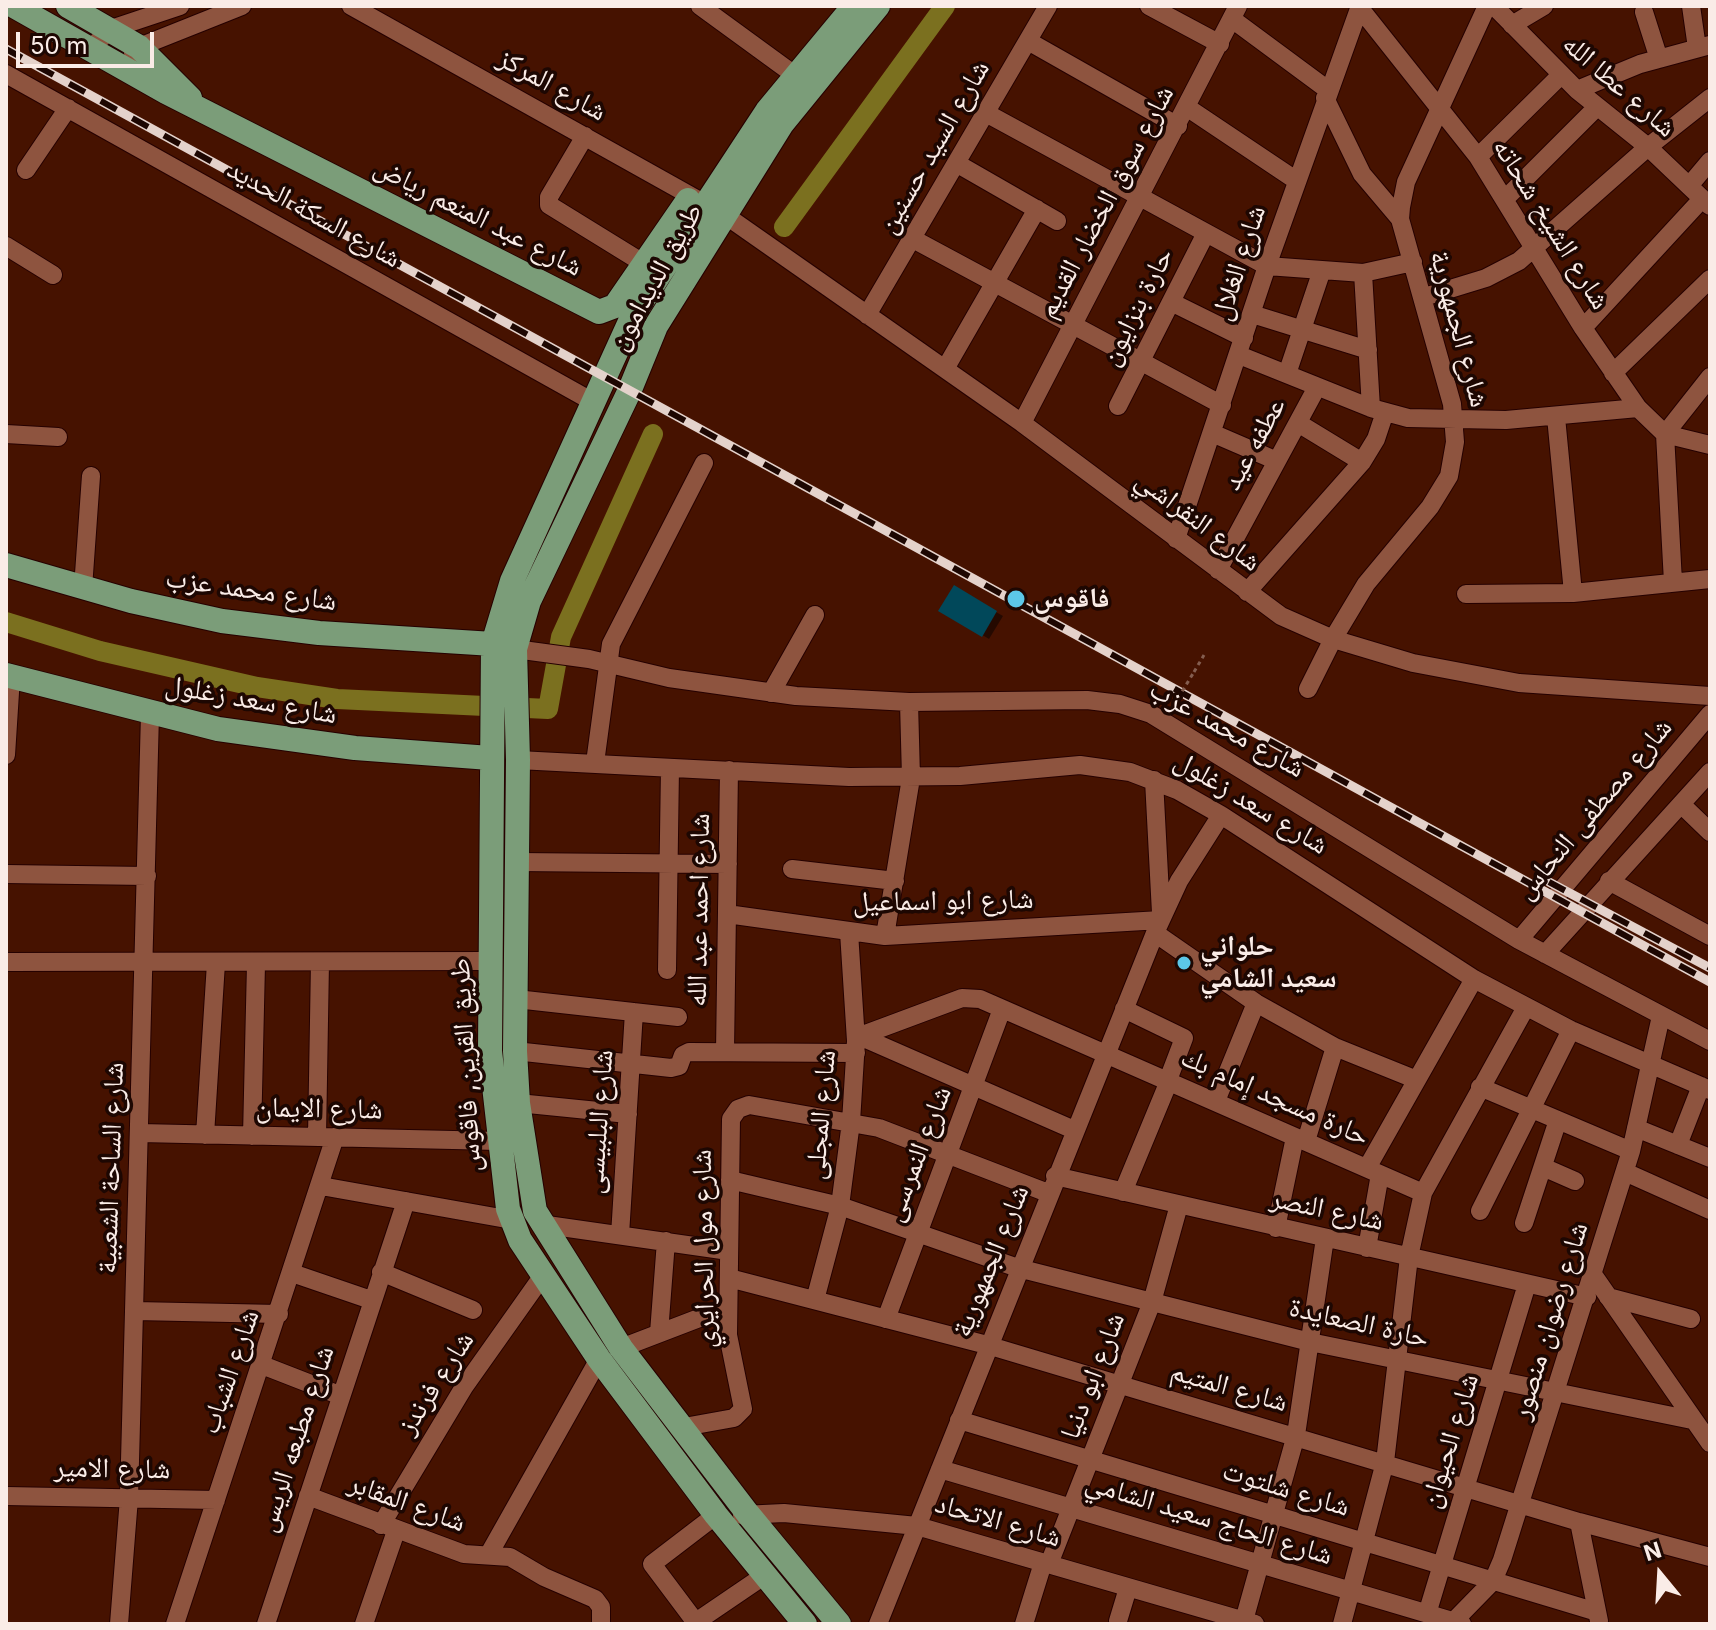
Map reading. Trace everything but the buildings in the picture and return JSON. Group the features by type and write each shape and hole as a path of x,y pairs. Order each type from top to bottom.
{"main road":[{"name":"شارع عبد المنعم رياض","path":"14,6 120,66 593,310 605,312 615,306 643,263 707,204"},
{"name":"شارع عبد المنعم رياض","path":"68,6 139,47 179,83 194,103"},
{"name":"طريق الديدامون","path":"775,118 796,76 854,6"},
{"name":"طريق الديدامون","path":"558,511 595,403 626,327 707,204 775,118 878,6"},
{"name":"طريق الديدامون","path":"510,656 512,581 558,511 656,326 707,204"},
{"name":"شارع محمد عزب","path":"6,565 175,612 271,628 510,656"},
{"name":"طريق القرين, فاقوس","path":"510,656 518,760 515,1051 518,1103 531,1197 540,1224 610,1353 718,1517 805,1624"},
{"name":"طريق القرين, فاقوس","path":"510,656 491,746 490,1051 498,1141 512,1220 520,1240 544,1274 610,1353 684,1427 748,1514 839,1624"},
{"name":"شارع سعد زغلول","path":"9,676 150,714 286,740 491,746"}],"street":[{"path":"120,66 139,47 242,6"},
{"name":"شارع المركز","path":"351,6 707,204"},
{"path":"700,6 796,76"},
{"name":"شارع السيد حسنين","path":"867,315 1048,6"},
{"path":"1149,6 1220,44"},
{"name":"شارع الجمهورية","path":"1308,689 1366,584 1441,492 1453,459 1455,421 1424,297 1400,219 1406,182 1487,6"},
{"name":"شارع عطا الله","path":"1494,6 1577,90 1648,147 1701,197"},
{"path":"1512,25 1544,6"},
{"path":"1577,90 1659,59 1704,46 1691,6"},
{"path":"91,48 111,29 173,7"},
{"name":"شارع الشيخ شحاته","path":"1359,7 1478,157 1613,373 1638,408 1665,434"},
{"name":"شارع الغلال","path":"1176,539 1267,266 1359,7"},
{"path":"1235,12 1327,94 1362,174 1400,219"},
{"name":"شارع سوق الخضار القديم","path":"1022,423 1142,198 1235,12"},
{"path":"1644,12 1659,59"},
{"path":"1028,41 1178,126"},
{"name":"شارع السكة الحديد","path":"6,74 595,403"},
{"path":"1478,157 1561,75"},
{"path":"1424,297 1486,278 1534,250 1648,147 1710,98"},
{"path":"1505,199 1597,107"},
{"path":"26,170 68,108"},
{"path":"1188,108 1297,181"},
{"path":"986,113 1267,266 1321,273 1363,273 1413,262"},
{"path":"585,136 549,197 549,205 643,263"},
{"path":"1583,328 1701,197 1710,161"},
{"path":"956,163 1057,221"},
{"name":"شارع النقراشي","path":"707,204 1022,423 1281,616 1333,639 1413,663 1519,683 1710,696"},
{"path":"945,369 1037,209"},
{"name":"حارة بنزايون","path":"1118,406 1206,233"},
{"path":"913,239 1222,405"},
{"path":"6,246 53,275"},
{"path":"1287,374 1321,273"},
{"path":"1247,592 1362,462 1376,439 1378,410 1368,350 1363,273"},
{"path":"1613,373 1710,279"},
{"path":"1171,302 1287,374 1378,410 1455,421 1556,417 1638,408"},
{"path":"1252,314 1368,350"},
{"path":"1673,582 1665,434 1710,377"},
{"name":"عطفه عيد","path":"1218,570 1317,387"},
{"path":"1556,417 1573,593"},
{"path":"1298,423 1362,462"},
{"path":"1212,433 1277,461"},
{"path":"6,434 58,437"},
{"path":"1665,434 1710,445"},
{"path":"595,763 598,661 704,463"},
{"path":"83,588 91,476"},
{"path":"1466,594 1573,593 1710,579"},
{"path":"771,693 815,615"},
{"name":"شارع محمد عزب","path":"510,656 598,661 669,678 771,693 909,702 1087,700 1120,704 1151,714 1519,940 1710,1041"},
{"path":"6,755 9,676"},
{"path":"885,936 911,778 909,702"},
{"name":"شارع الساحة الشعبية","path":"119,1624 129,1498 146,963 150,714"},
{"name":"شارع مصطفى النحاس","path":"1519,940 1710,714"},
{"name":"شارع سعد زغلول","path":"518,760 911,778 1080,765 1105,767 1154,780 1221,815 1474,979 1571,1030 1705,1088"},
{"path":"667,970 670,768"},
{"name":"شارع احمد عبد الله","path":"725,1052 729,770"},
{"name":"شارع مصطفى النحاس","path":"1545,954 1710,772"},
{"name":"شارع الجمهورية","path":"1154,780 1158,926"},
{"path":"1681,804 1710,832"},
{"name":"شارع الجمهورية","path":"878,1624 987,1345 1158,926 1179,881 1221,815"},
{"path":"517,862 728,864"},
{"path":"792,869 895,881"},
{"path":"6,874 147,876"},
{"path":"1609,881 1710,936"},
{"name":"شارع ابو اسماعيل","path":"727,914 885,936 1158,926"},
{"path":"1158,926 1256,1003 1335,1047 1417,1080"},
{"name":"شارع المجلى","path":"815,1300 840,1206 851,1122 857,1041 849,932"},
{"path":"6,962 256,964 490,961"},
{"name":"شارع الشباب","path":"175,1624 321,1186 326,1137 320,962"},
{"path":"205,1135 216,963"},
{"path":"252,1136 256,964"},
{"path":"1367,1248 1374,1171 1417,1080 1474,979"},
{"name":"حارة مسجد إمام بك","path":"857,1041 962,998 980,999 1423,1193"},
{"path":"516,999 678,1017"},
{"path":"1216,1101 1256,1003"},
{"path":"1342,1624 1385,1462 1409,1257 1423,1193 1526,1007"},
{"name":"شارع النمرسى","path":"886,1319 1002,1009"},
{"path":"1123,1192 1184,1038 1124,1009"},
{"name":"شارع البلبيسى","path":"620,1235 634,1012"},
{"name":"شارع رضوان منصور","path":"1456,1623 1493,1581 1521,1504 1625,1172 1661,1016"},
{"path":"1480,1211 1571,1030"},
{"path":"515,1051 675,1068 686,1052 725,1052 857,1041 1074,1130"},
{"path":"1276,1228 1301,1139 1335,1047"},
{"path":"1480,1087 1631,1151"},
{"path":"1678,1145 1705,1088"},
{"path":"518,1103 628,1114"},
{"name":"شارع مول الحرايري","path":"684,1427 734,1418 743,1409 730,1347 728,1307 731,1119 738,1109 749,1105 851,1122"},
{"path":"1524,1223 1558,1120"},
{"path":"851,1122 879,1128 1048,1193"},
{"path":"1636,1128 1710,1158"},
{"name":"شارع الايمان","path":"140,1133 498,1141"},
{"path":"1543,1167 1575,1181"},
{"path":"1625,1172 1710,1210"},
{"name":"شارع النصر","path":"1055,1176 1587,1297"},
{"name":"حارة الصعايدة","path":"730,1180 840,1206 1018,1268 1310,1342 1692,1420"},
{"path":"321,1186 512,1220"},
{"name":"شارع مطبعه الريس","path":"266,1624 339,1395 406,1201"},
{"name":"شارع ابو دنيا","path":"1024,1624 1152,1302 1179,1205"},
{"path":"540,1224 729,1251"},
{"path":"1247,1623 1296,1435 1325,1238"},
{"path":"659,1333 666,1241"},
{"path":"381,1272 473,1310"},
{"path":"292,1273 371,1300"},
{"name":"شارع فرندز","path":"364,1624 388,1528 464,1387 544,1274"},
{"path":"1594,1276 1710,1442"},
{"name":"شارع المتيم","path":"729,1278 987,1345 1579,1522 1710,1557"},
{"name":"شارع الحيوان","path":"1427,1614 1527,1284"},
{"path":"1608,1297 1691,1319"},
{"path":"489,1554 610,1353 728,1307"},
{"path":"135,1311 279,1314"},
{"path":"262,1365 339,1395"},
{"name":"شارع شلتوت","path":"959,1420 1442,1565 1599,1618"},
{"name":"شارع الحاج سعيد الشامي","path":"940,1469 1456,1623"},
{"name":"شارع الامير","path":"6,1496 216,1500"},
{"name":"شارع المقابر","path":"308,1496 464,1554 510,1557 544,1577 595,1599 601,1607 601,1624"},
{"name":"شارع الاتحاد","path":"718,1517 784,1513 917,1526 1247,1623"},
{"path":"718,1517 652,1564 695,1623 765,1575"},
{"path":"1579,1522 1599,1618"},
{"path":"1118,1621 1128,1588"}],"path":[{"path":"1178,698 1204,655"}],"waterway":[{"path":"784,227 945,6"},
{"path":"6,622 100,651 257,687 337,699 548,709 561,637 653,434"}],"railway":[{"path":"6,49 1710,982"},
{"path":"1549,882 1710,968"}],"place":[{"name":"فاقوس","path":"1016,599"},
{"name":"حلواني سعيد الشامي","path":"1184,963"}]}
